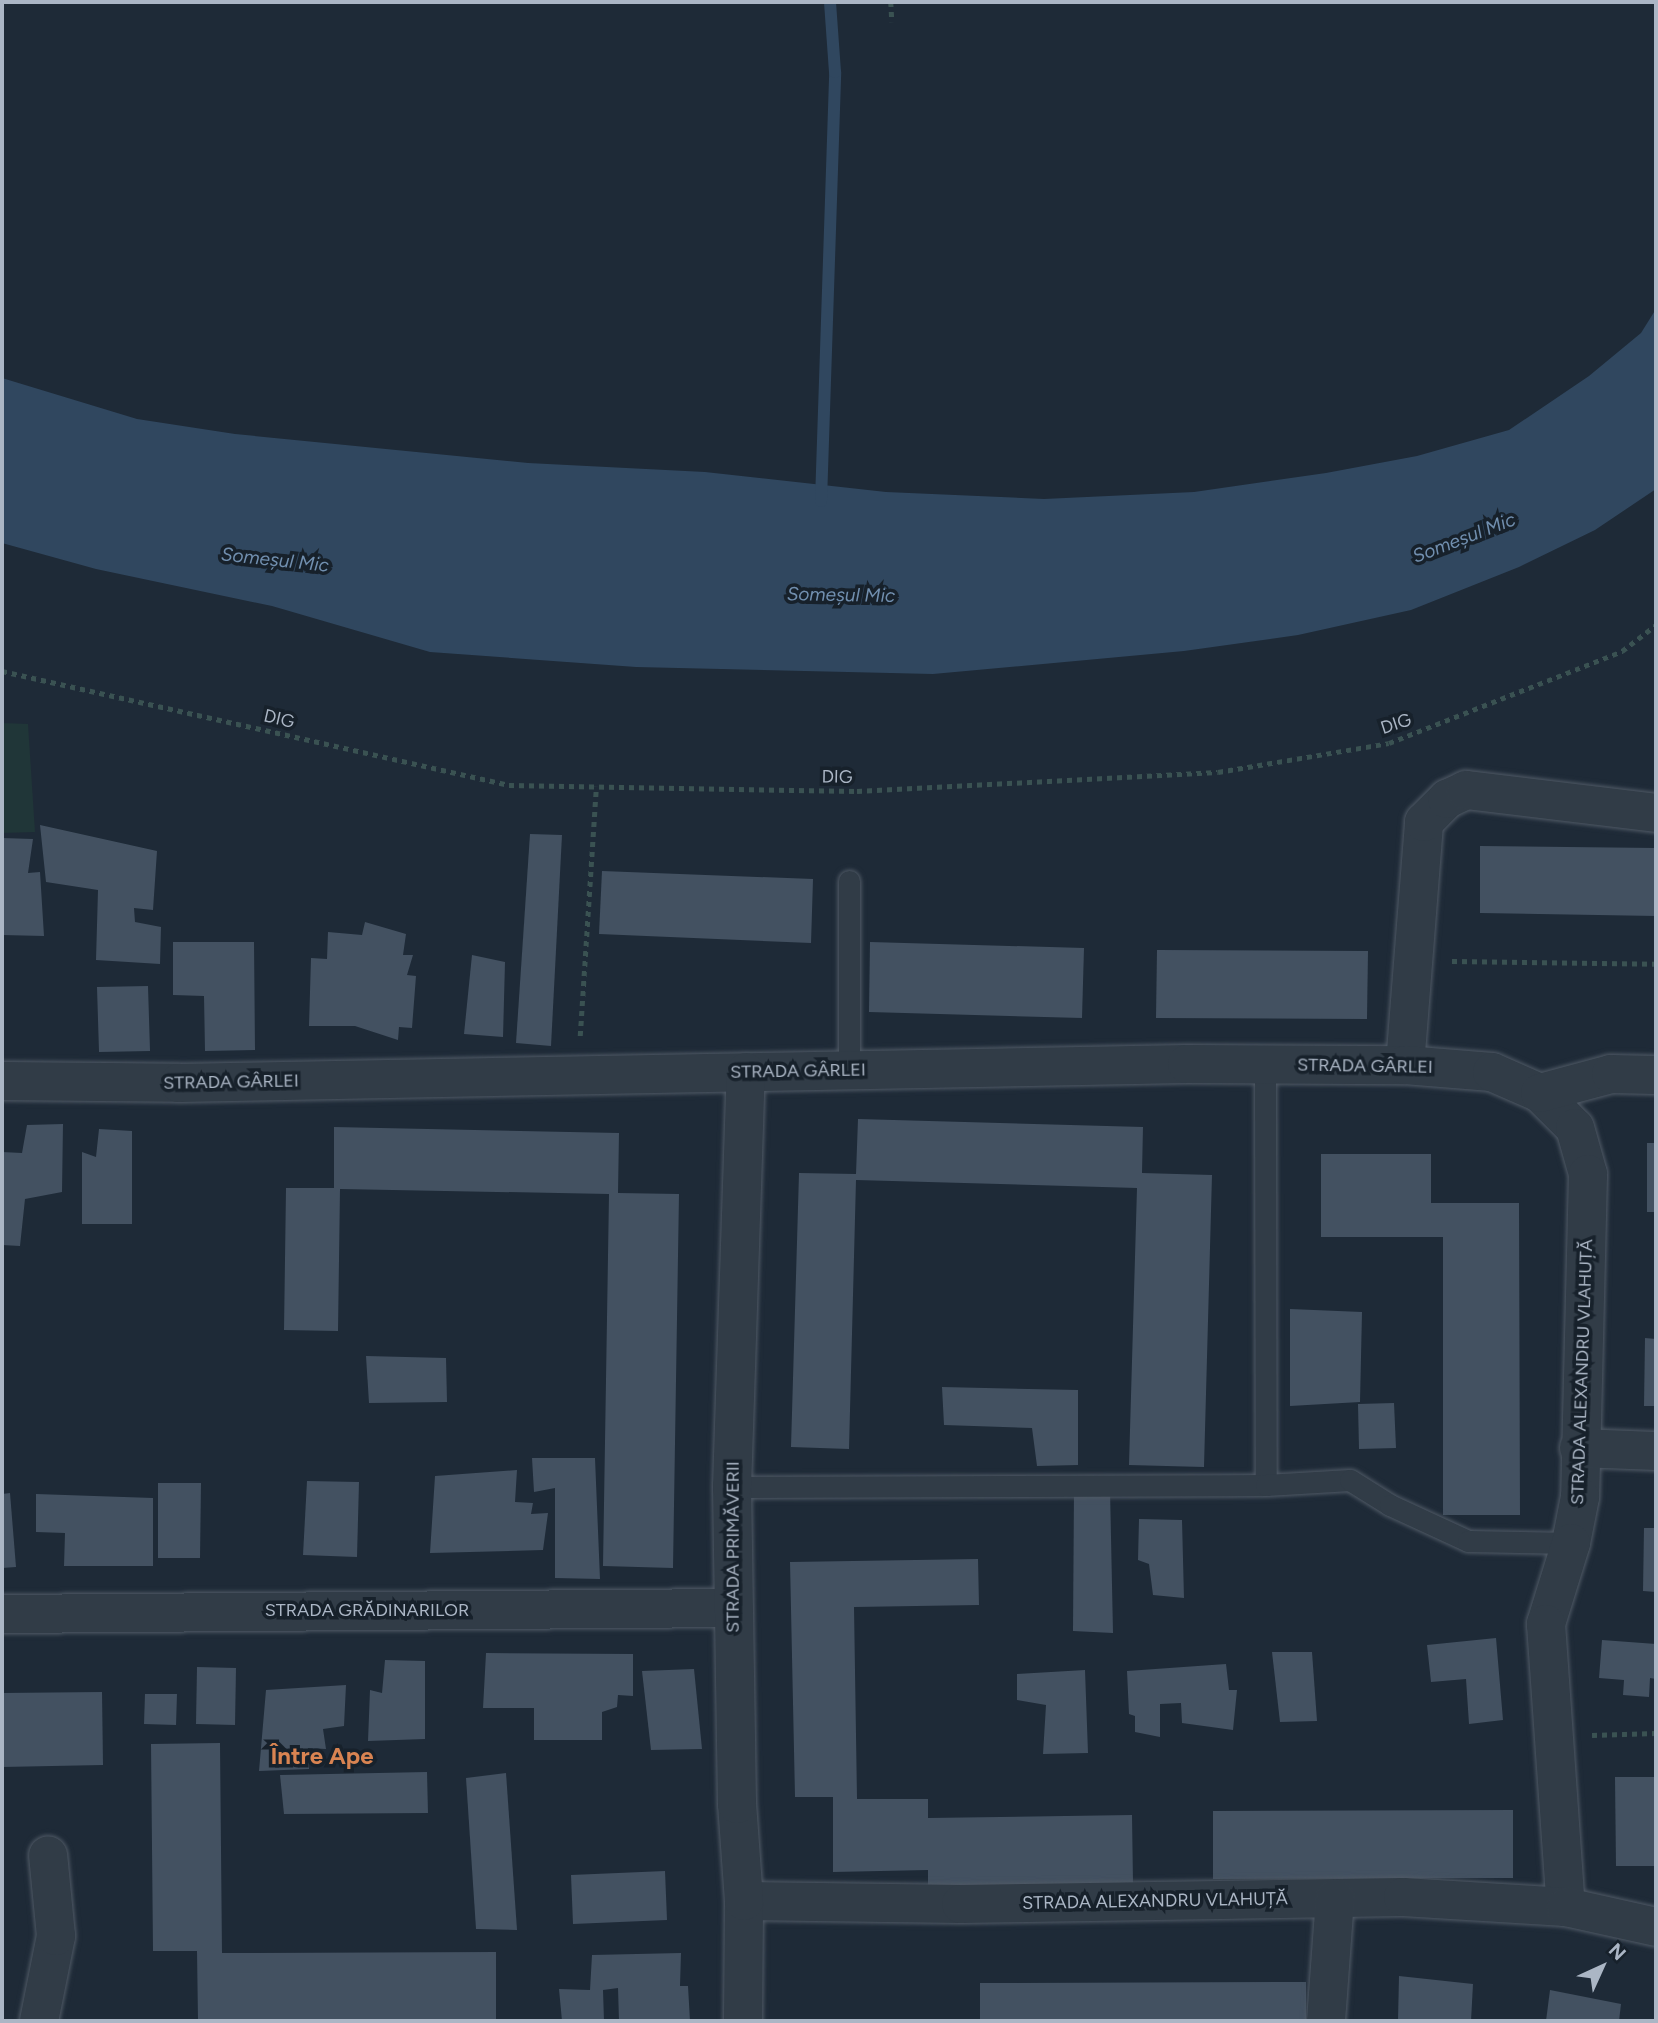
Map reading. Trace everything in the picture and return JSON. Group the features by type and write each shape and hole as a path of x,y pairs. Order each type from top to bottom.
{"street":[{"path":"1405,1065 1424,822 1447,799 1466,790 1656,813"},
{"name":"STRADA GÂRLEI","path":"2,1082 179,1083 863,1070 1405,1065 1492,1072 1540,1093 1575,1128"},
{"name":"STRADA PRIMĂVERII","path":"743,2021 744,1901 737,1804 732,1487 747,1072"},
{"path":"1540,1093 1611,1074 1656,1075"},
{"name":"STRADA ALEXANDRU VLAHUȚĂ","path":"1566,1907 1546,1624 1571,1543 1580,1497 1579,1448 1588,1174 1575,1128"},
{"path":"1579,1448 1656,1451"},
{"name":"STRADA GRĂDINARILOR","path":"2,1614 733,1608"},
{"path":"39,2021 56,1936 48,1855"},
{"name":"STRADA ALEXANDRU VLAHUȚĂ","path":"744,1901 961,1904 1402,1896 1566,1907 1656,1927"},
{"path":"1326,2021 1335,1898"}],"lane":[{"path":"849,881 863,1070"},
{"path":"1265,1065 1266,1485"},
{"path":"732,1487 1266,1485 1350,1480 1390,1505 1468,1541 1571,1543"}],"path":[{"path":"891,2 892,22"},
{"name":"DIG","path":"2,671 509,785 857,791 1218,772 1389,743 1622,651 1656,625"},
{"path":"577,1075 596,787"},
{"path":"1413,960 1656,964"},
{"path":"1553,1735 1656,1733"}],"green space":[{"path":"2,723 28,724 35,832 2,833"}],"water":[{"name":"Someșul Mic","path":"1656,309 1656,489 1595,530 1519,567 1411,610 1298,635 1184,651 933,674 636,667 430,652 272,606 96,569 2,543 2,378 137,419 235,434 528,463 705,472 886,492 1044,499 1194,492 1326,473 1417,456 1509,430 1589,376 1641,333"}],"building":[{"path":"40,825 157,851 153,910 134,908 135,922 161,927 160,964 96,960 98,890 46,882"},
{"path":"530,834 562,835 551,1046 516,1043"},
{"path":"2,838 33,839 28,873 40,872 44,936 2,935"},
{"path":"1480,846 1656,848 1656,916 1480,913"},
{"path":"602,871 813,879 811,943 599,934"},
{"path":"365,922 406,934 403,955 413,955 407,975 416,976 412,1028 399,1027 398,1040 355,1026 309,1026 311,958 327,959 328,932 362,935"},
{"path":"173,942 254,942 255,1050 205,1051 204,996 173,995"},
{"path":"870,942 1084,948 1082,1018 869,1012"},
{"path":"1157,950 1368,951 1367,1019 1156,1018"},
{"path":"472,955 505,962 503,1037 464,1034"},
{"path":"148,986 150,1051 99,1052 97,987"},
{"path":"858,1119 1143,1127 1142,1173 1212,1175 1204,1467 1129,1465 1137,1188 856,1180 849,1449 791,1447 799,1173 856,1174"},
{"path":"63,1124 62,1192 25,1199 20,1246 2,1245 2,1152 22,1153 27,1125"},
{"path":"334,1127 619,1133 618,1193 679,1194 673,1568 603,1566 609,1194 340,1189 338,1331 284,1330 286,1188 334,1188"},
{"path":"99,1129 132,1131 132,1224 82,1224 82,1152 96,1157"},
{"path":"1647,1143 1656,1143 1656,1212 1647,1212"},
{"path":"1321,1154 1431,1154 1431,1203 1519,1203 1520,1515 1443,1515 1443,1237 1321,1237"},
{"path":"1290,1309 1362,1312 1360,1402 1290,1406"},
{"path":"1645,1338 1656,1339 1656,1406 1644,1406"},
{"path":"366,1356 446,1358 447,1402 369,1403"},
{"path":"942,1387 1078,1390 1078,1465 1037,1466 1032,1428 944,1425"},
{"path":"1394,1403 1396,1448 1359,1449 1358,1404"},
{"path":"532,1458 595,1458 600,1579 555,1578 555,1488 534,1492"},
{"path":"517,1470 515,1502 533,1503 531,1514 548,1513 543,1550 430,1553 435,1476"},
{"path":"307,1481 359,1482 357,1557 303,1555"},
{"path":"158,1483 201,1483 200,1558 158,1558"},
{"path":"1110,1489 1113,1633 1073,1631 1074,1490"},
{"path":"10,1493 16,1567 2,1568 2,1494"},
{"path":"36,1494 153,1498 153,1566 64,1566 65,1533 36,1532"},
{"path":"1139,1519 1182,1520 1184,1598 1153,1595 1149,1564 1138,1560"},
{"path":"1644,1528 1656,1528 1656,1592 1643,1591"},
{"path":"978,1559 979,1605 854,1607 857,1799 928,1799 928,1818 1132,1815 1133,1883 928,1887 928,1870 833,1872 833,1797 795,1797 790,1562"},
{"path":"1496,1638 1503,1720 1469,1724 1466,1679 1431,1682 1427,1645"},
{"path":"1602,1640 1656,1644 1656,1679 1650,1678 1649,1697 1623,1695 1624,1680 1599,1678"},
{"path":"1272,1652 1312,1652 1317,1721 1280,1722"},
{"path":"486,1653 633,1654 633,1696 618,1695 617,1707 602,1712 602,1740 534,1740 534,1708 483,1708"},
{"path":"385,1660 425,1661 425,1739 368,1741 370,1690 382,1693"},
{"path":"1226,1664 1229,1690 1237,1690 1233,1730 1182,1723 1181,1703 1160,1704 1160,1737 1135,1732 1135,1716 1129,1714 1127,1671"},
{"path":"197,1667 236,1668 235,1725 196,1724"},
{"path":"694,1669 702,1749 651,1750 642,1671"},
{"path":"1085,1670 1088,1753 1043,1754 1046,1705 1017,1700 1017,1674"},
{"path":"346,1685 344,1726 323,1729 326,1749 308,1748 309,1769 259,1771 266,1690"},
{"path":"102,1692 103,1765 2,1767 2,1693"},
{"path":"145,1694 177,1694 176,1725 144,1724"},
{"path":"220,1743 222,1953 496,1952 496,2021 198,2021 197,1951 153,1951 151,1744"},
{"path":"427,1772 428,1813 284,1814 280,1775"},
{"path":"506,1773 517,1930 476,1929 466,1778"},
{"path":"1615,1777 1656,1777 1656,1866 1616,1866"},
{"path":"1513,1810 1513,1878 1213,1879 1213,1811"},
{"path":"665,1871 667,1920 573,1924 571,1875"},
{"path":"681,1953 680,1986 688,1986 690,2021 619,2021 618,1988 603,1990 604,2021 562,2021 559,1989 590,1990 592,1955"},
{"path":"1399,1976 1473,1984 1471,2021 1398,2021"},
{"path":"1306,1982 1306,2021 980,2021 980,1983"},
{"path":"1550,1990 1621,2004 1619,2021 1546,2021"}],"waterway":[{"path":"821,501 835,72 830,2"}],"district":[{"name":"Între Ape","path":"322,1756"}]}
